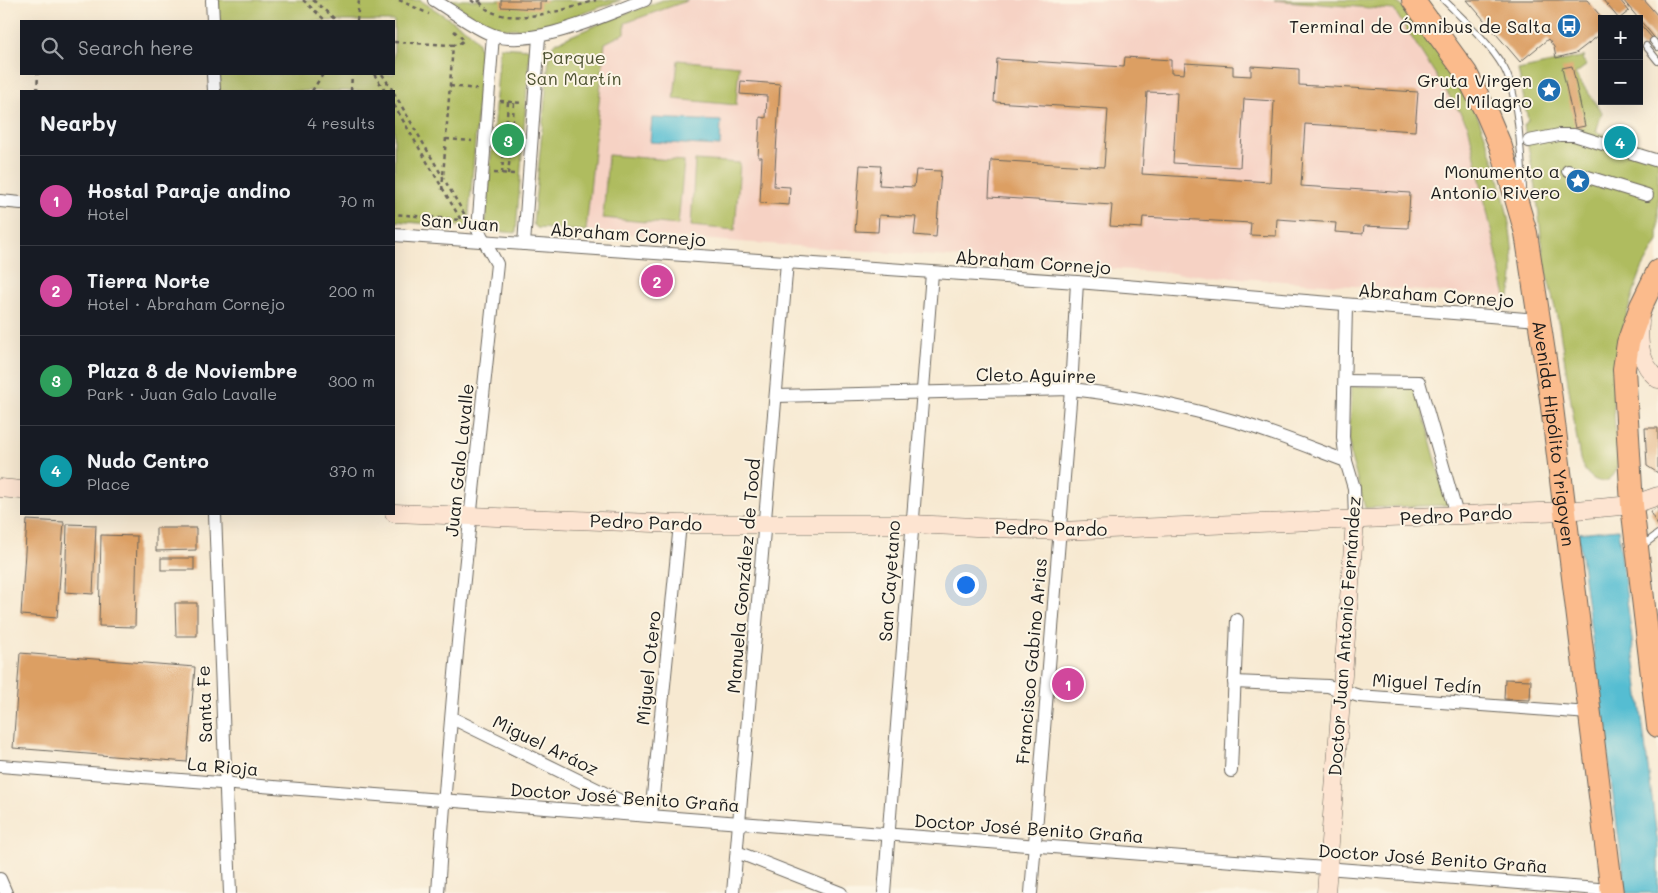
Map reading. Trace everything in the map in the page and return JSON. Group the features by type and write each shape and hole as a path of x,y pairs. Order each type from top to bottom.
{"highway":[{"name":"Avenida Hipólito Yrigoyen","path":"1413,0 1466,73 1487,114 1498,137 1526,233 1551,399 1612,891"},
{"path":"1658,271 1641,306 1628,343 1624,369 1632,505 1658,726"}],"street":[{"path":"212,0 213,20"},
{"path":"434,0 493,35 514,38 539,37 645,0"},
{"path":"481,236 485,142 493,35"},
{"path":"524,244 539,37"},
{"path":"213,75 214,90"},
{"path":"1529,141 1559,135 1574,135 1658,161"},
{"path":"1568,171 1647,195"},
{"path":"0,202 20,203"},
{"name":"San Juan","path":"395,235 481,236 524,244"},
{"name":"Juan Galo Lavalle","path":"438,893 444,802 470,515 497,264 481,236"},
{"name":"Abraham Cornejo","path":"524,244 1076,282 1346,306 1538,320"},
{"name":"Manuela González de Tood","path":"733,893 787,262"},
{"name":"San Cayetano","path":"884,893 911,524 932,272"},
{"name":"Francisco Gabino Arias","path":"1031,893 1071,389 1076,282"},
{"name":"Doctor Juan Antonio Fernández","path":"1326,893 1355,521 1354,488 1346,461 1343,437 1346,381 1346,306"},
{"path":"1641,306 1640,349 1648,371 1658,379"},
{"path":"1346,381 1419,382 1457,515"},
{"name":"Cleto Aguirre","path":"776,396 1071,389 1110,393 1243,424 1346,461"},
{"path":"0,488 20,490"},
{"name":"Pedro Pardo","path":"395,512 680,524 911,524 1059,531 1355,521 1565,511 1632,505 1658,496"},
{"name":"Santa Fe","path":"215,515 230,893"},
{"name":"Miguel Otero","path":"651,816 680,524"},
{"path":"1231,771 1237,620"},
{"name":"Miguel Tedín","path":"1234,682 1328,686 1359,696 1589,713"},
{"name":"Miguel Aráoz","path":"452,718 651,816"},
{"name":"La Rioja","path":"0,766 444,802"},
{"name":"Doctor José Benito Graña","path":"444,802 889,834 1612,891"},
{"path":"737,852 841,893"},
{"path":"0,879 6,893"}],"lane":[{"path":"1444,0 1488,44 1506,71 1519,133 1526,233"},
{"path":"1653,41 1658,47"},
{"path":"1646,46 1658,61"},
{"path":"1637,550 1658,534"}],"path":[{"path":"303,0 325,20"},
{"path":"313,0 336,20"},
{"path":"357,20 359,0"},
{"path":"399,0 434,17"},
{"path":"471,0 475,3 481,1 490,11 513,17 528,16 596,0"},
{"path":"583,4 584,0"},
{"path":"395,42 459,44 464,40 448,27"},
{"path":"442,190 453,44"},
{"path":"37,90 38,75"},
{"path":"313,90 322,75"},
{"path":"350,90 352,75"},
{"path":"375,75 384,90"},
{"path":"383,75 392,90"},
{"path":"450,86 489,90"},
{"path":"395,95 473,228 481,236"},
{"path":"498,101 523,103"},
{"path":"502,174 504,145 500,137 506,131 508,102"},
{"path":"508,174 511,146 516,138 512,132 514,102"},
{"path":"395,107 461,220 395,214"},
{"path":"506,131 512,132"},
{"path":"446,139 485,142"},
{"path":"504,145 511,146"},
{"path":"493,173 518,174"}],"shaded area":[{"path":"689,0 1274,0 1394,10 1468,125 1506,297 586,231 605,43 625,33 625,23"}],"green space":[{"name":"Parque San Martín","path":"218,0 420,0 470,32 478,43 482,58 468,227 395,221 395,90 219,90 219,75 395,75 395,20 218,20"},
{"name":"Parque San Martín","path":"447,0 621,0 560,21 510,29 491,25"},
{"name":"Parque San Martín","path":"663,0 689,0 625,23 625,33 605,43 586,231 537,228 533,224 550,48 557,42 615,17"},
{"path":"1274,0 1392,0 1408,11 1417,21 1443,55 1468,95 1490,151 1500,182 1512,244 1513,272 1510,296 1506,297 1468,125 1394,10"},
{"name":"Parque San Martín","path":"500,47 530,49 516,233 485,230"},
{"path":"1585,56 1582,59 1587,65 1575,74 1602,112 1596,132 1640,144 1648,152 1658,156 1658,241 1642,269 1624,324 1613,399 1618,467 1614,475 1603,481 1592,478 1583,467 1580,459 1559,325 1544,262 1536,188 1524,126 1528,120 1518,70"},
{"path":"678,60 739,66 736,105 674,99"},
{"path":"608,155 684,161 678,225 603,218"},
{"path":"695,160 740,163 735,230 691,226"},
{"path":"1352,386 1416,387 1448,505 1365,508 1351,457 1349,437"}],"water":[{"path":"652,118 721,121 720,146 650,142"},
{"path":"1618,529 1658,846 1658,893 1626,893 1578,533"}],"building":[{"path":"501,0 547,0 546,2 540,2 540,9 501,7"},
{"path":"1467,0 1587,0 1600,15 1598,15 1598,36 1576,53 1556,58 1554,47 1548,39 1520,62"},
{"path":"1603,0 1620,0 1629,11 1624,15 1616,15"},
{"path":"1623,0 1644,0 1658,16 1658,42 1643,24 1643,15 1636,15"},
{"path":"1643,28 1653,39 1643,48"},
{"path":"1125,57 1171,60 1171,73 1184,74 1185,63 1233,66 1233,75 1251,76 1251,66 1299,69 1299,85 1418,92 1415,131 1305,124 1301,186 1410,193 1408,228 1364,226 1363,234 1335,232 1336,223 1277,219 1276,236 1250,235 1251,223 1143,217 1142,228 1110,226 1112,205 989,197 991,160 1104,167 1108,109 994,102 997,59 1124,67","holes":["1147,92 1177,93 1173,163 1240,167 1244,99 1274,101 1270,182 1142,174"]},
{"path":"1572,66 1585,126 1575,128 1562,68"},
{"path":"741,81 780,84 774,186 790,187 789,205 760,203 762,157 758,157 760,117 766,118 767,96 740,94"},
{"path":"860,165 881,166 879,185 914,187 916,170 941,171 936,237 914,235 916,217 879,215 878,232 855,231"},
{"path":"1645,428 1658,428 1658,473 1647,466"},
{"path":"1658,507 1658,526 1650,512"},
{"path":"27,520 64,522 57,618 21,615"},
{"path":"67,524 96,525 93,594 65,592"},
{"path":"156,528 196,528 196,550 156,551"},
{"path":"101,535 137,536 135,627 99,626"},
{"path":"161,558 194,558 194,570 161,570"},
{"path":"175,603 197,603 197,636 176,636"},
{"path":"20,653 195,667 187,762 13,748"},
{"path":"1505,679 1531,680 1530,700 1504,699"}],"place":[{"name":"Terminal de Ómnibus de Salta","path":"1569,26"},
{"name":"Gruta Virgen del Milagro","path":"1549,90"},
{"name":"Plaza 8 de Noviembre","path":"508,140"},
{"name":"Nudo Centro","path":"1620,142"},
{"name":"Monumento a Antonio Rivero","path":"1578,181"},
{"name":"Tierra Norte","path":"657,281"},
{"name":"Hostal Paraje andino","path":"1068,684"}]}
